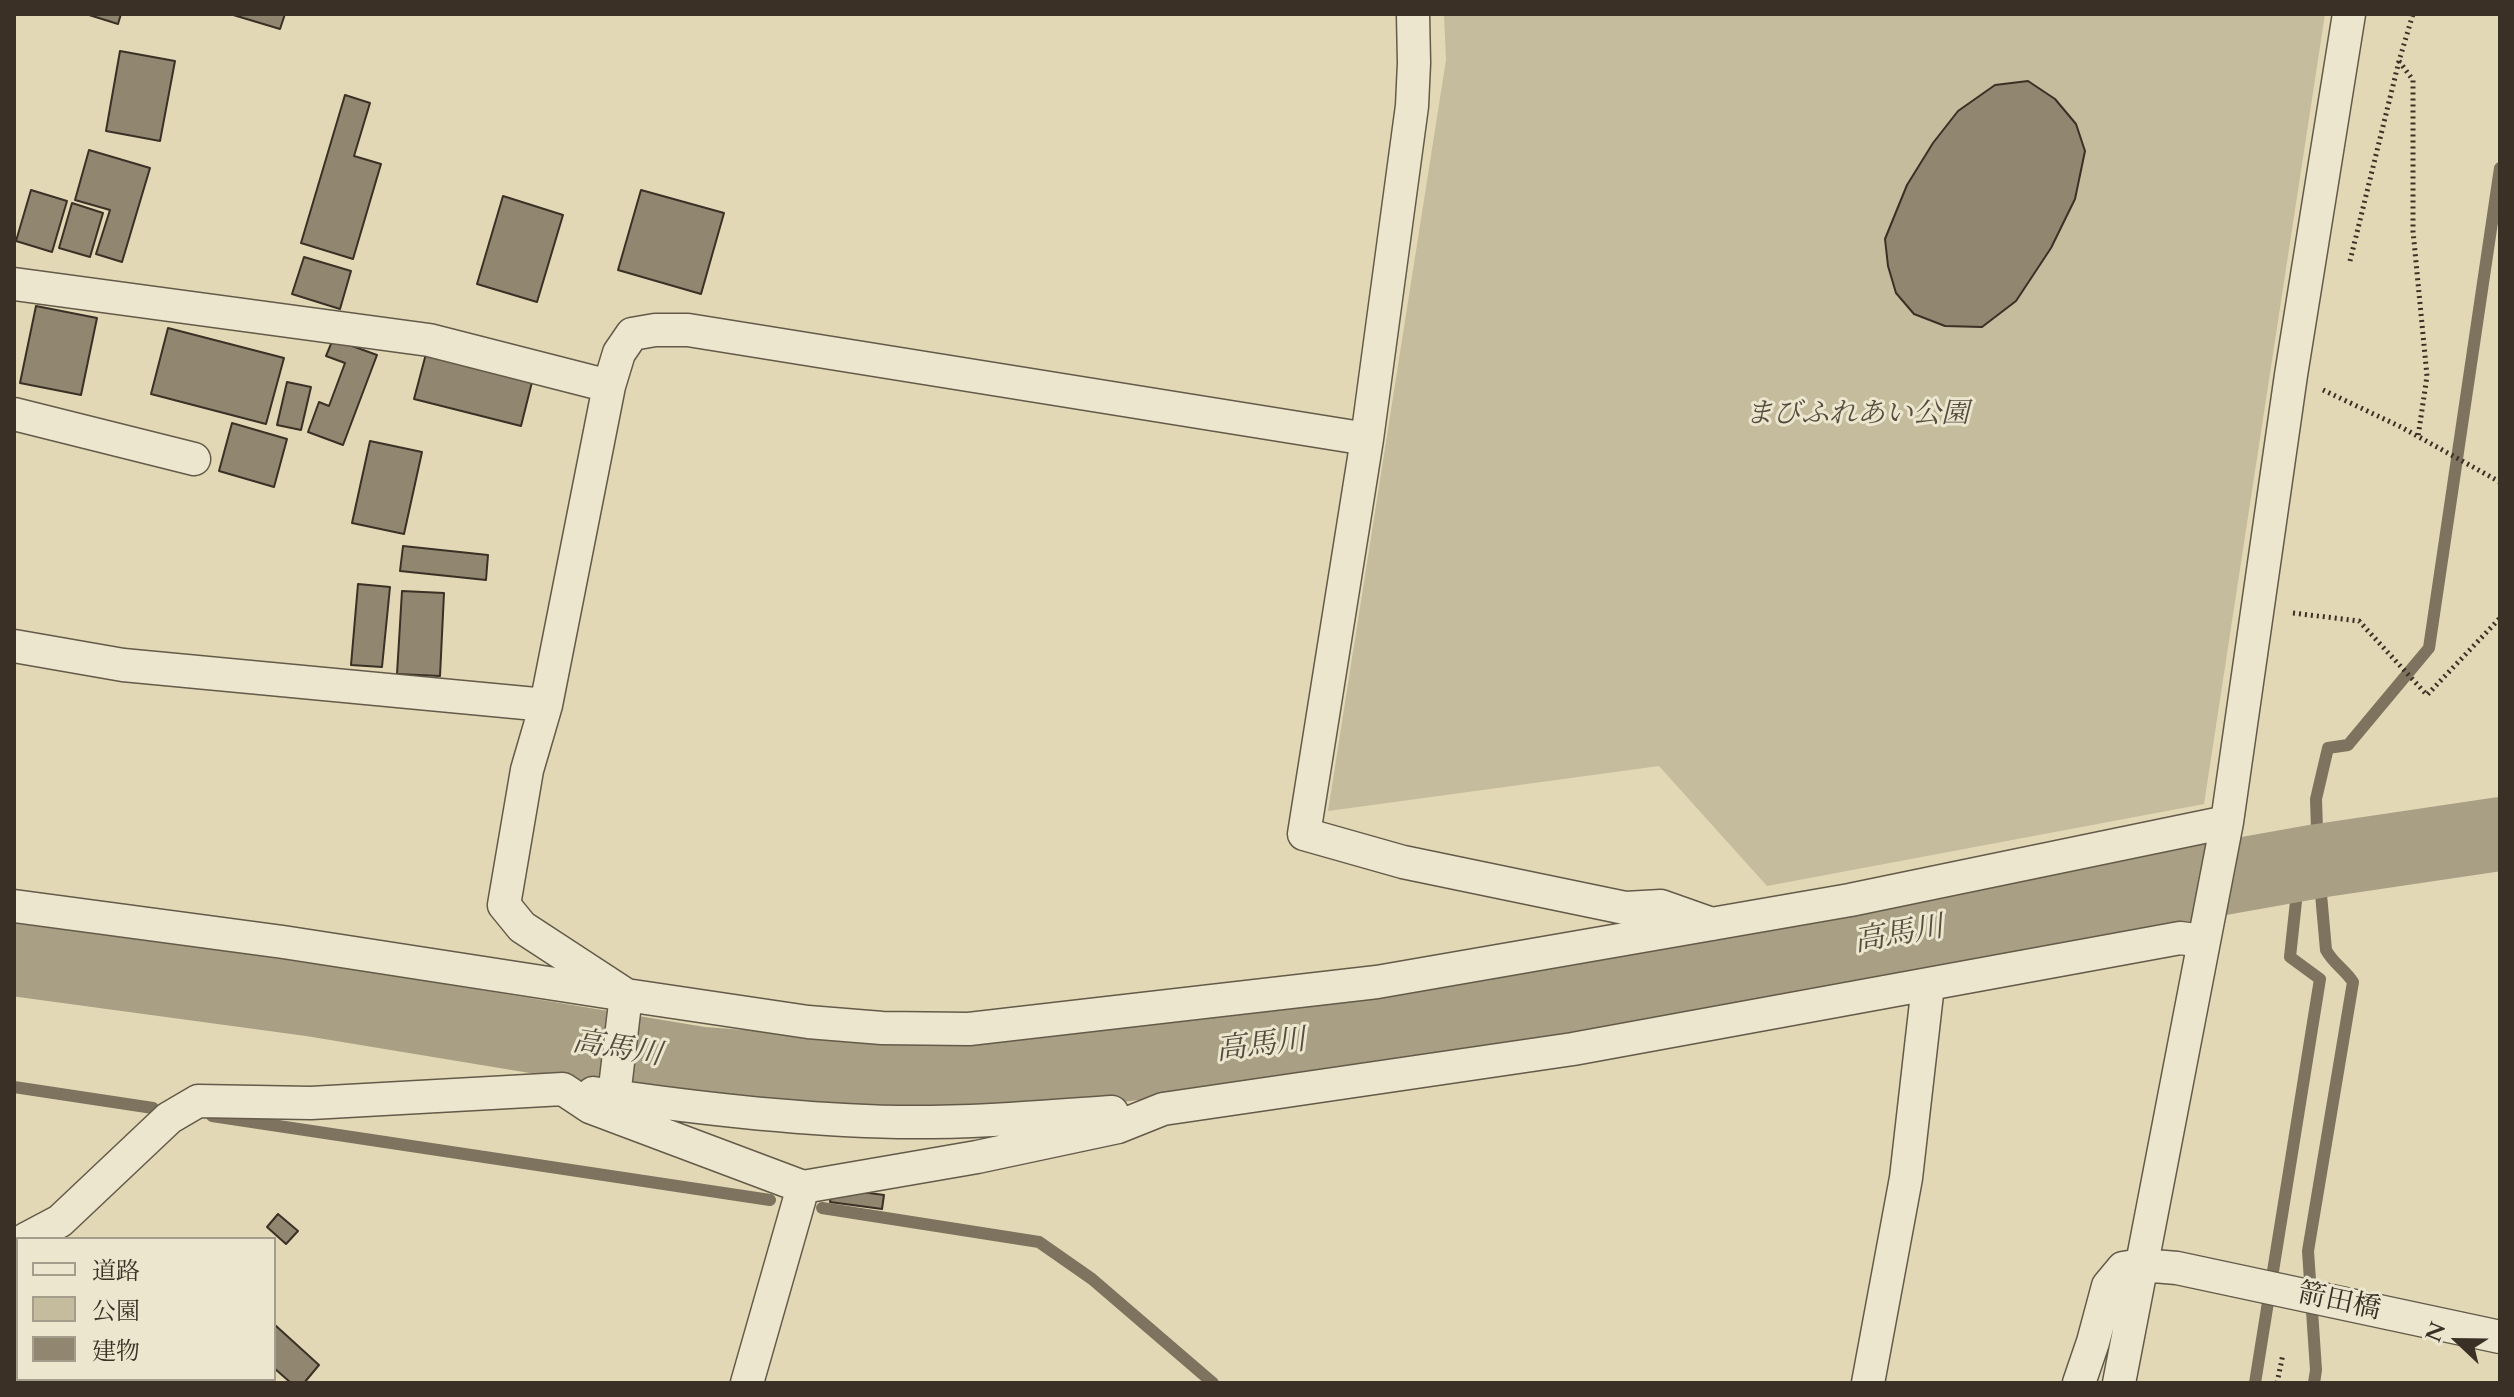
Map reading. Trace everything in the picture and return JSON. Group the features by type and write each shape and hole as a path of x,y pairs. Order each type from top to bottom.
{"street":[{"path":"1413,14 1412,106 1367,439 1304,834 1403,862 1625,908 1661,906 1715,925"},
{"path":"2119,1383 2222,854 2291,375 2349,14"},
{"path":"14,284 429,340 609,386"},
{"path":"625,1006 522,927 504,905 527,770 546,705 609,386 619,353 632,334 688,330 1367,439"},
{"path":"14,414 194,459"},
{"path":"14,646 123,665 546,705"},
{"path":"14,906 283,942 625,1006 882,1028 969,1029 1377,982 1865,897 2227,822"},
{"path":"30,1237 60,1221 169,1118 198,1101 311,1103 615,1087 675,1106 900,1122 1163,1109 1573,1049 2206,933"},
{"path":"1868,1383 1906,1178 1928,985"},
{"path":"615,1087 625,1006"},
{"path":"563,1089 590,1107 803,1187 977,1157 1118,1127 1163,1109"},
{"path":"747,1383 803,1187"},
{"path":"2079,1383 2108,1286 2123,1268 2141,1265"},
{"name":"箭田橋","path":"2141,1265 2177,1268 2500,1337"}],"path":[{"path":"2348,269 2413,14"},
{"path":"2399,61 2413,80 2413,231 2427,376 2418,437"},
{"path":"2291,375 2418,437 2500,482"},
{"path":"2256,609 2359,621 2427,695 2500,618"},
{"path":"2277,1383 2283,1354"}],"green space":[{"name":"まびふれあい公園","path":"1444,14 2325,14 2204,804 1767,886 1659,766 1328,811 1446,60"}],"building":[{"path":"86,14 121,14 118,24"},
{"path":"230,14 285,14 280,29"},
{"path":"120,51 175,61 160,141 106,131"},
{"path":"2028,81 2055,99 2076,124 2085,151 2075,199 2051,248 2016,301 1982,327 1945,326 1914,314 1896,293 1888,266 1885,239 1907,185 1933,143 1958,111 1995,85"},
{"path":"345,95 370,103 354,156 381,164 353,259 301,243"},
{"path":"89,150 150,168 122,262 96,254 110,210 75,200"},
{"path":"31,190 67,201 52,252 16,241"},
{"path":"641,190 724,213 701,294 618,270"},
{"path":"503,196 563,215 537,302 477,284"},
{"path":"72,203 103,213 90,257 59,248"},
{"path":"304,257 351,271 340,309 292,294"},
{"path":"36,306 97,318 81,395 20,383"},
{"path":"168,328 284,358 266,424 151,394"},
{"path":"333,339 377,355 343,445 308,432 319,402 329,406 345,363 326,356"},
{"path":"427,350 533,378 521,426 414,399"},
{"path":"287,382 311,387 301,430 277,425"},
{"path":"232,423 287,439 274,487 219,471"},
{"path":"370,441 422,452 404,534 352,523"},
{"path":"403,546 488,555 486,580 400,571"},
{"path":"358,584 390,587 382,667 351,665"},
{"path":"402,591 444,593 440,676 397,674"},
{"path":"832,1188 884,1195 882,1209 830,1202"},
{"path":"278,1214 298,1231 286,1244 267,1227"},
{"path":"276,1326 319,1365 304,1383 291,1383 276,1370"},
{"path":"173,1381 220,1381 218,1383 171,1383"},
{"path":"272,1381 274,1383 233,1383"}],"waterway":[{"path":"2314,1383 2316,1370 2308,1251 2353,982 2326,950 2316,799 2328,748 2348,745 2429,648 2500,168"},
{"name":"高馬川","path":"14,959 309,999 702,1064 866,1076 1028,1077 1321,1039 2318,861 2500,834"},
{"path":"2255,1383 2320,979 2290,957 2300,864"},
{"path":"14,1087 153,1108"},
{"path":"212,1116 770,1200"},
{"path":"822,1208 1039,1242 1092,1279 1213,1383"}]}
